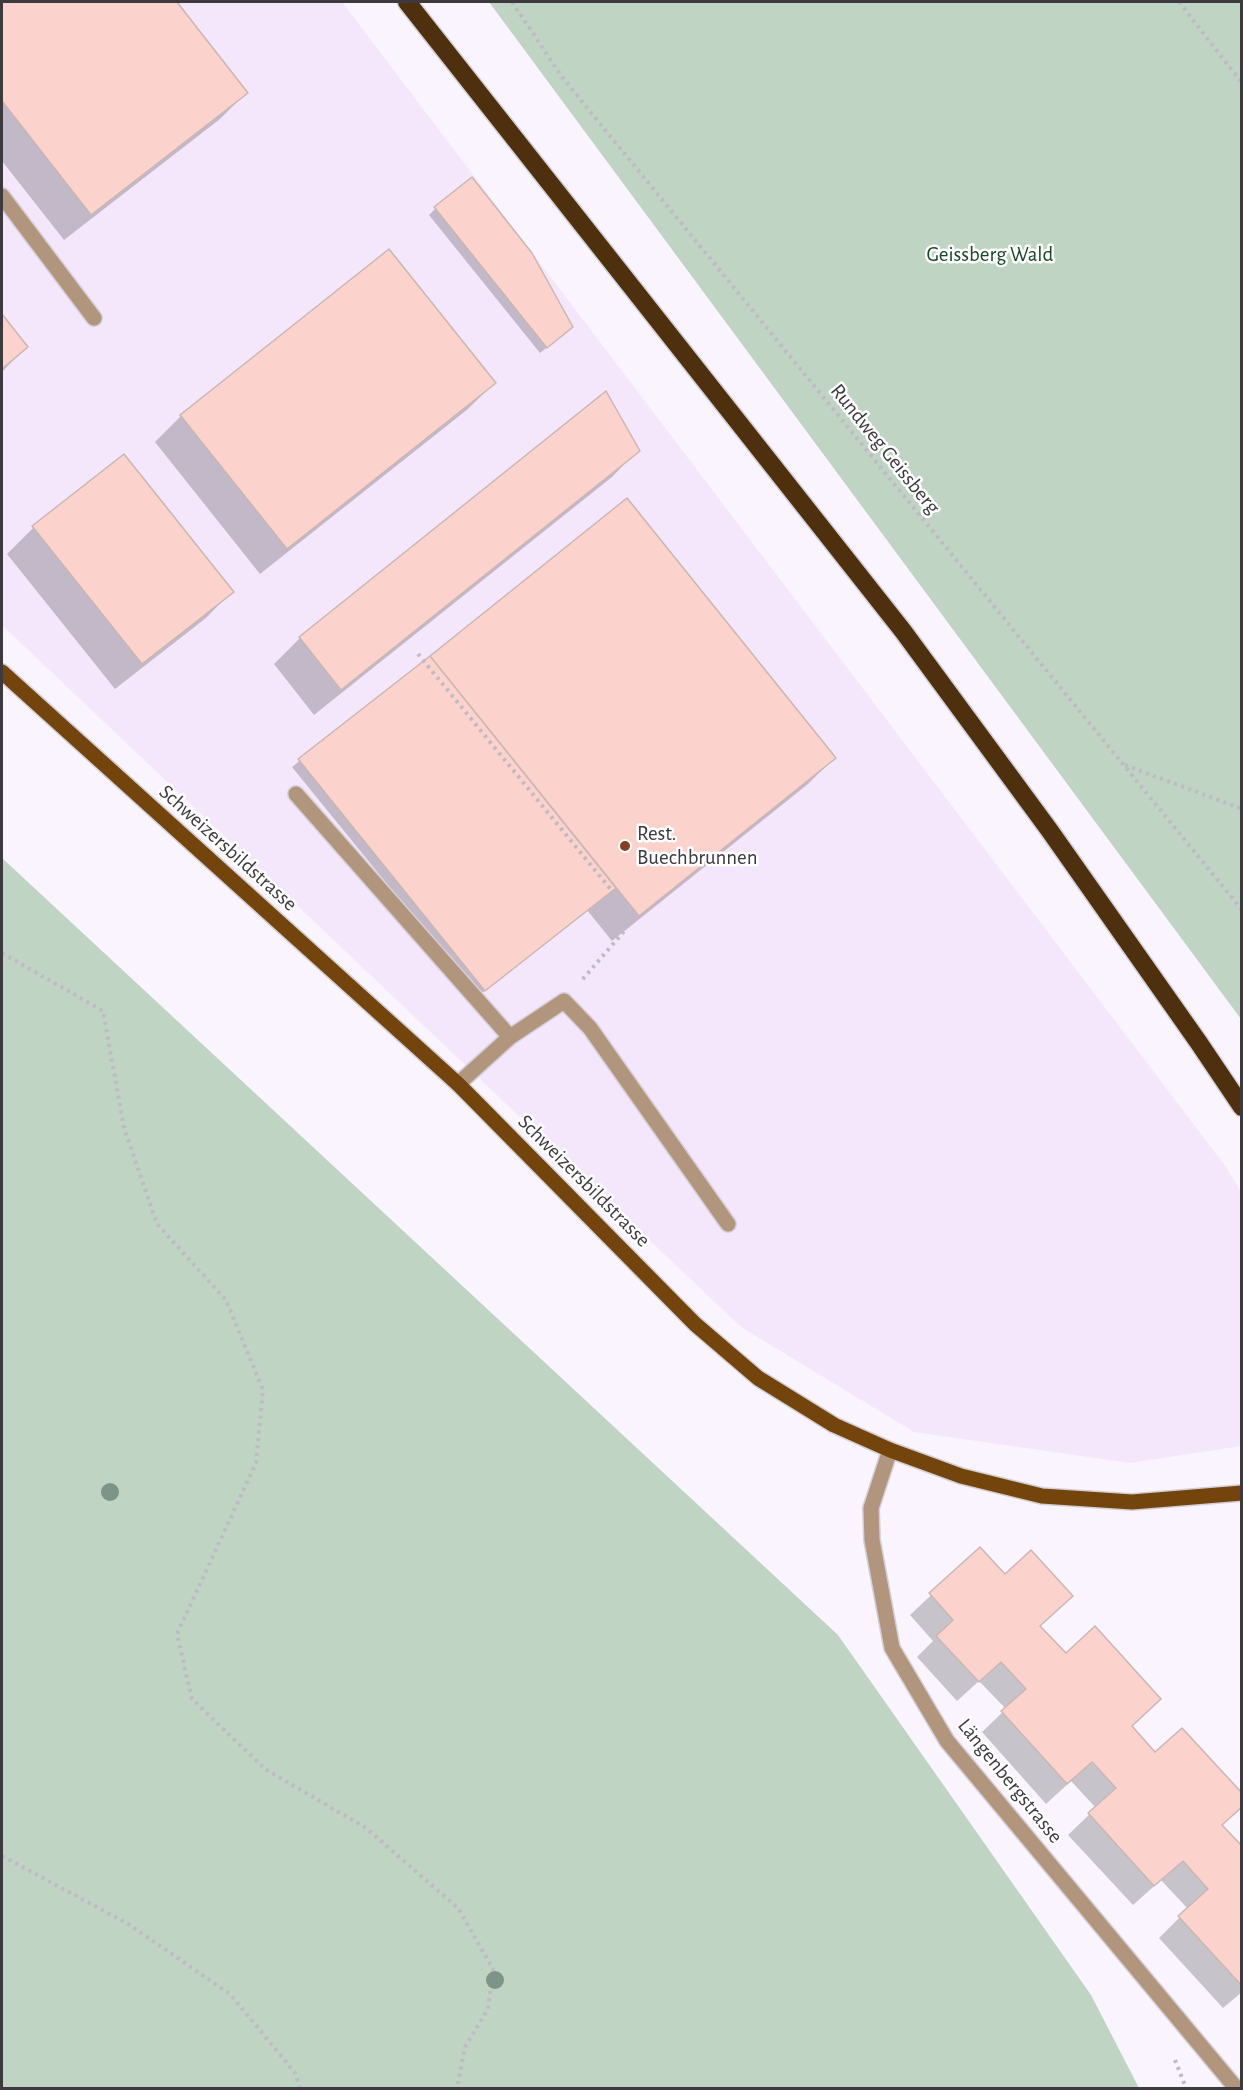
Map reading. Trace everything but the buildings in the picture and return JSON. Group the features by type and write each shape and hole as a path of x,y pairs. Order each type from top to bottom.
{"highway":[{"path":"407,2 903,631 1050,831 1242,1107"}],"main road":[{"name":"Schweizersbildstrasse","path":"2,672 458,1084 695,1324 749,1370 834,1425 890,1450 961,1476 1042,1496 1132,1502 1242,1493"}],"street":[{"path":"2,196 94,318"},
{"path":"296,794 510,1037"},
{"path":"458,1084 510,1037 564,1001 590,1028 728,1224"},
{"name":"Längenbergstrasse","path":"890,1450 871,1508 872,1540 892,1648 947,1740 1236,2088"}],"path":[{"name":"Rundweg Geissberg","path":"512,2 562,76 1242,910"},
{"path":"1179,2 1242,83"},
{"path":"418,654 626,908 626,929 564,1001"},
{"path":"1122,764 1242,809"},
{"path":"2,953 103,1011 124,1128 157,1224 226,1300 263,1390 256,1462 177,1634 192,1699 265,1769 366,1827 459,1908 493,1969 488,2009 465,2047 457,2088"},
{"path":"2,1856 130,1925 231,1995 295,2073 300,2088"}],"shaded area":[{"path":"2,2 342,2 1226,1167 1241,1192 1241,1446 1130,1463 914,1432 741,1327 2,625"}],"green space":[{"name":"Geissberg Wald","path":"489,2 1241,2 1241,1019 855,497"},
{"path":"2,858 838,1635 1091,1995 1139,2088 2,2088"}],"place":[{"name":"Rest. Buechbrunnen","path":"625,846"}]}
